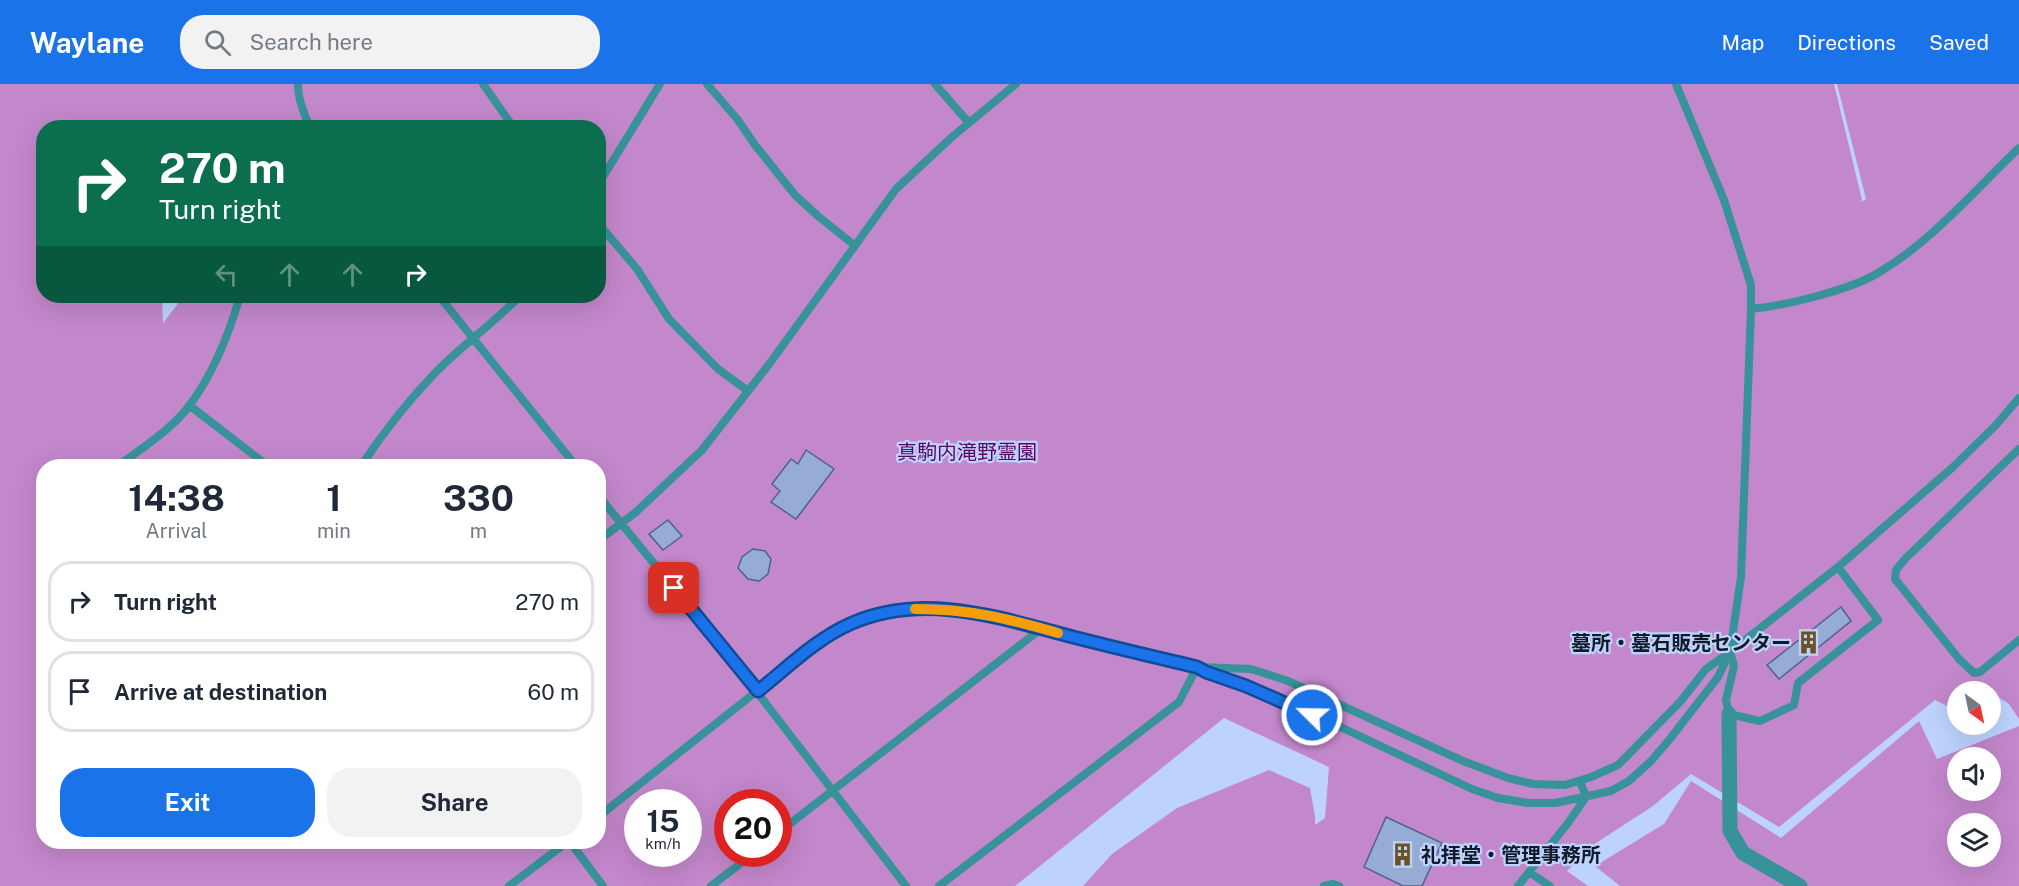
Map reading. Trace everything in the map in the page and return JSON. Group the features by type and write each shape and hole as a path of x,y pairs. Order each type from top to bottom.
{"street":[{"path":"1729,714 1730,831 1743,853 1800,886"}],"lane":[{"path":"298,84 307,120"},
{"path":"483,84 508,120"},
{"path":"606,172 660,84"},
{"path":"707,84 738,120 795,195 854,245"},
{"path":"935,84 969,123"},
{"path":"606,535 622,524 702,450 896,189 1016,84"},
{"path":"1197,667 1332,723 1472,789 1498,798 1528,803 1546,803 1611,791 1629,781 1652,761 1718,677 1730,652 1741,577 1751,309 1751,285 1724,200 1676,84"},
{"path":"1751,309 1772,307 1826,293 1877,274 1931,234 2019,148"},
{"path":"606,232 637,269 669,319 717,369 748,391"},
{"path":"127,459 177,419 189,405 225,344 238,303"},
{"path":"445,303 570,459"},
{"path":"366,459 387,426 435,373 513,303"},
{"path":"606,811 830,634 851,623 898,609 950,609 997,616 1197,667 1251,669 1288,681 1463,761 1508,778 1533,784 1565,785 1580,781 1618,765 1680,702 1706,669 1838,567 1953,467 1996,425 2019,398"},
{"path":"189,405 259,459"},
{"path":"2019,449 1905,559 1896,570 1895,579 1959,659 1974,674 1980,672 2019,640"},
{"path":"606,505 757,692 906,886"},
{"path":"1730,652 1734,666 1726,700 1729,714 1760,721 1794,705 1798,683 1878,620 1838,567"},
{"path":"792,822 1042,628"},
{"path":"939,886 1179,702 1197,667"},
{"path":"1580,781 1586,797"},
{"path":"1518,886 1586,797"},
{"path":"509,886 559,849"},
{"path":"574,849 603,886"},
{"path":"711,886 736,867"},
{"path":"1529,872 1550,886"},
{"path":"1324,886 1333,884 1339,886"}],"green space":[{"name":"真駒内滝野霊園","path":"0,84 1834,84 1861,202 1866,199 1837,84 2019,84 2019,719 2009,704 2001,699 2001,681 1947,681 1947,706 1935,700 1779,827 1691,774 1653,806 1593,845 1567,871 1588,886 1083,886 1112,854 1177,808 1269,770 1310,788 1315,825 1325,818 1329,767 1224,718 1015,886 0,886"},
{"path":"1919,721 1937,759 1947,755 1947,801 2001,801 2001,747 1967,747 2019,726 2019,886 1620,886 1595,866 1664,824 1691,781 1781,838"}],"building":[{"path":"806,450 834,469 796,519 771,502 780,491 772,484 791,459 798,464"},
{"path":"668,520 682,536 663,550 649,534"},
{"path":"753,549 765,551 771,559 768,574 759,581 748,579 738,568 742,557"},
{"name":"墓所・墓石販売センター","path":"1841,607 1851,621 1779,679 1767,665"},
{"name":"礼拝堂・管理事務所","path":"1386,817 1442,843 1422,886 1403,886 1364,867"}],"slow traffic":[{"path":"915,609 950,609 997,616 1058,633"}],"place":[{"name":"墓所・墓石販売センター","path":"1809,643"},
{"name":"礼拝堂・管理事務所","path":"1403,855"}],"route":[{"path":"674,588 758,691 830,634 851,623 898,609 950,609 997,616 1197,667 1312,715"}]}
